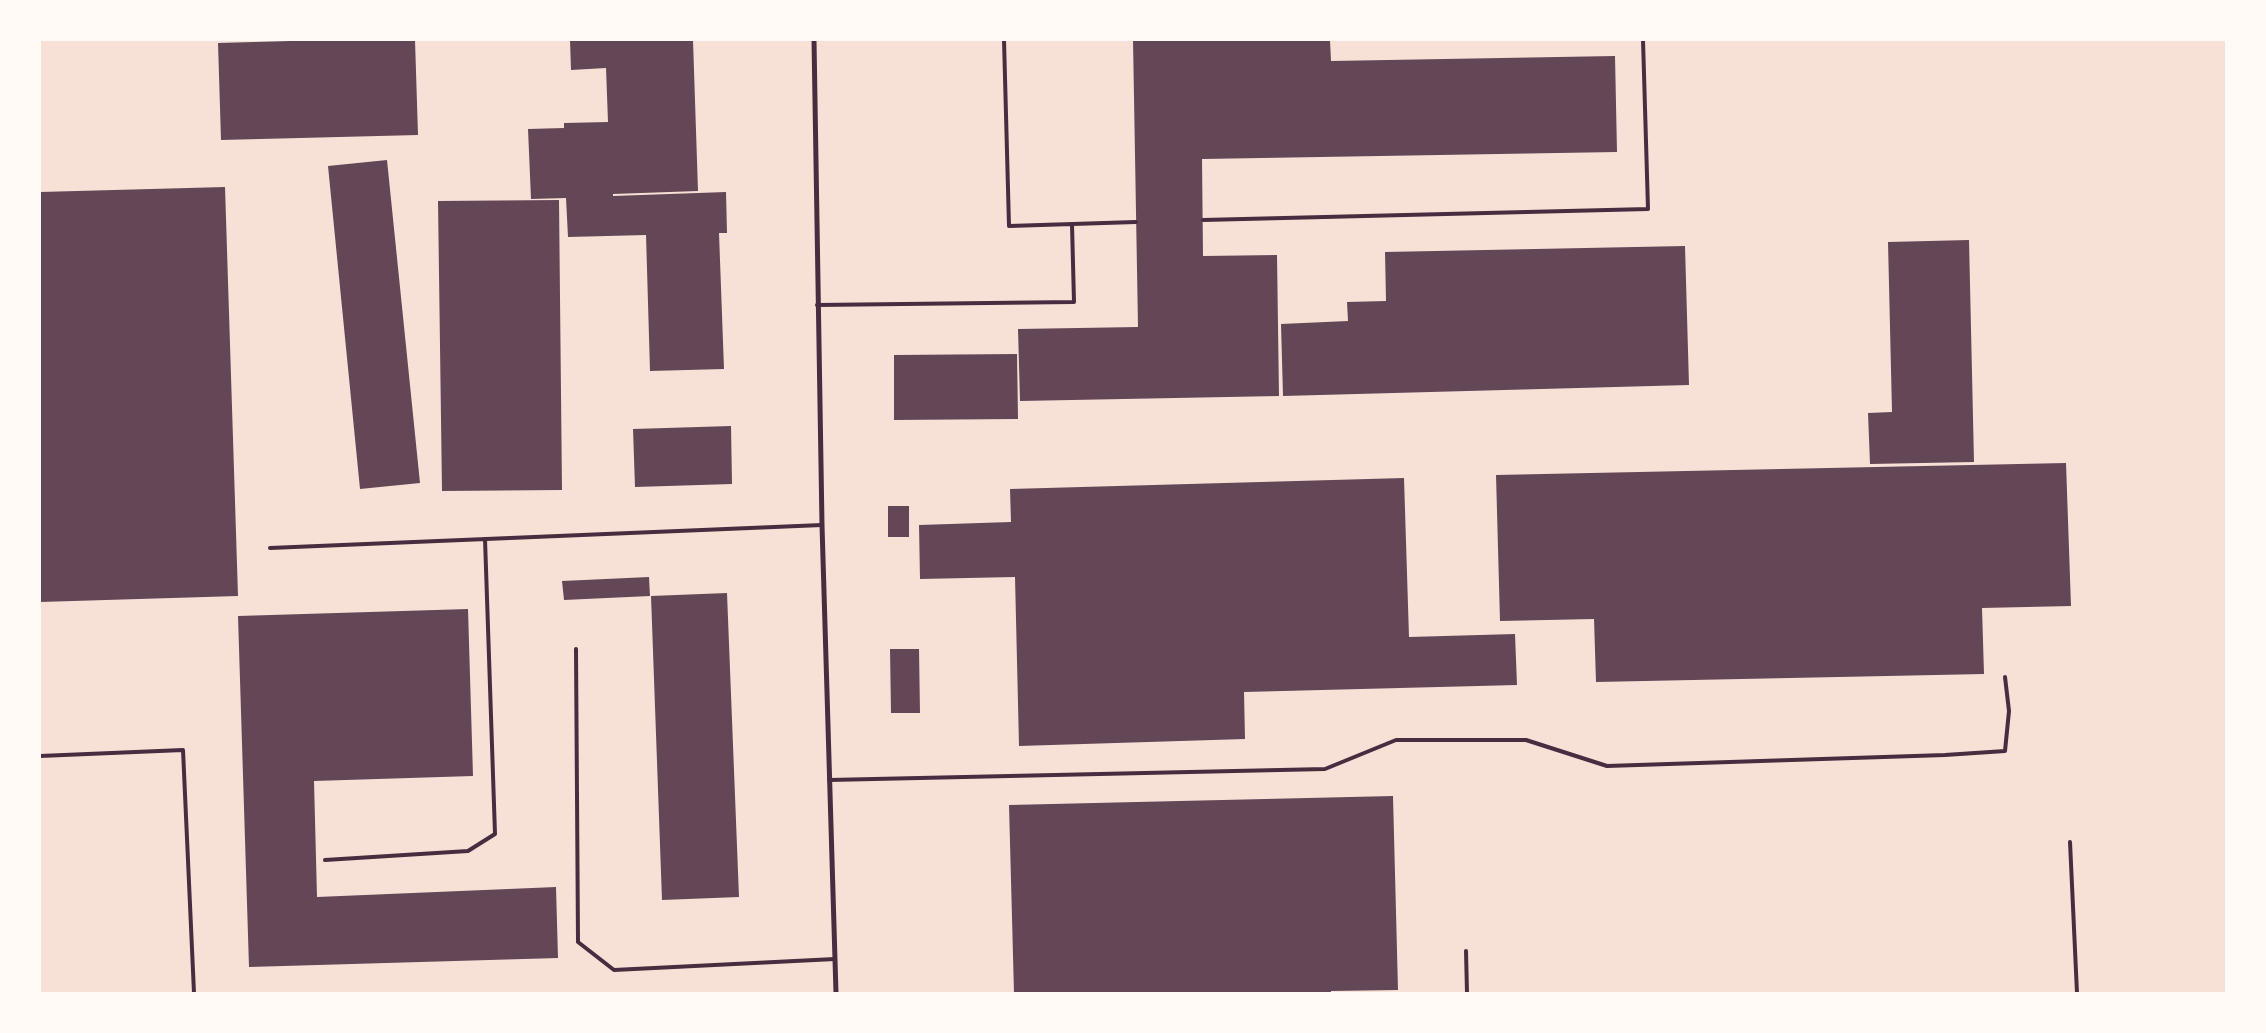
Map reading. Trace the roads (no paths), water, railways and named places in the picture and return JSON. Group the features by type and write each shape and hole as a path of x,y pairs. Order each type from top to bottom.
{"street":[{"path":"814,40 822,525 836,993"}],"lane":[{"path":"1004,40 1009,226 1136,222"},
{"path":"1203,220 1648,209 1643,40"},
{"path":"817,305 1074,302 1072,224"},
{"path":"270,548 822,525"},
{"path":"325,860 468,851 495,834 485,539"},
{"path":"576,649 578,942 614,970 835,959"},
{"path":"829,780 1325,769 1396,740 1526,740 1607,766 2004,751 2009,711 2004,677"},
{"path":"40,756 183,750 194,993"},
{"path":"2070,842 2076,993"},
{"path":"1466,951 1467,993"}]}
